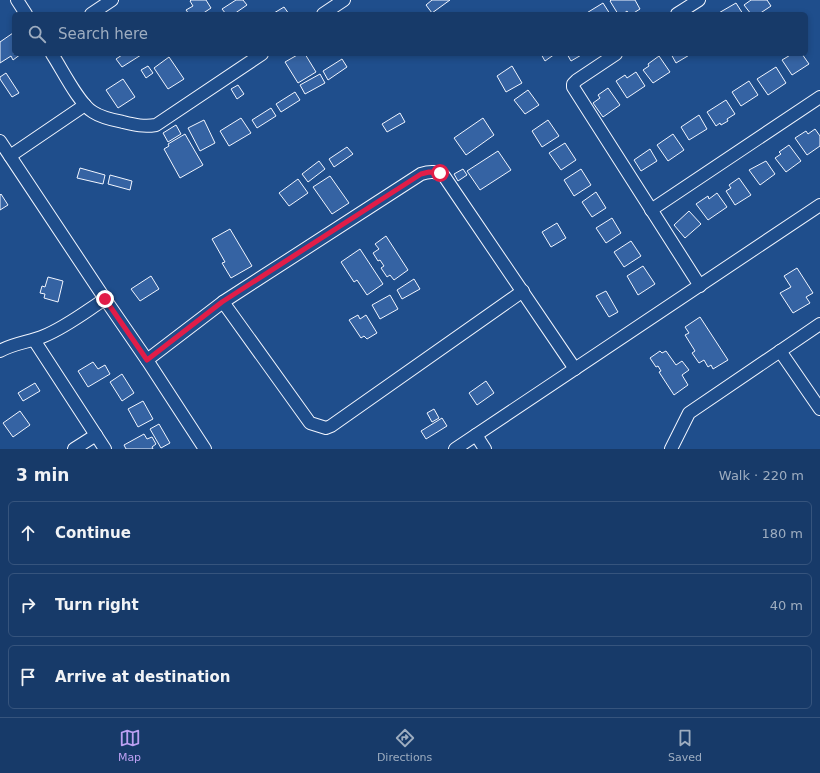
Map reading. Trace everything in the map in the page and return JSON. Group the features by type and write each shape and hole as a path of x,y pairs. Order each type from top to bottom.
{"street":[{"path":"17,0 25,12"},
{"path":"94,12 112,0"},
{"path":"326,12 344,0"},
{"path":"680,12 699,0"},
{"path":"53,56 85,105 93,112 105,118 146,127 156,124 259,56"},
{"path":"613,56 577,80 573,84 573,87 700,286"},
{"path":"651,210 820,97"},
{"path":"10,156 85,105"},
{"path":"0,141 205,449"},
{"path":"147,360 222,302 421,174 435,172 444,176 575,369"},
{"path":"455,449 820,205"},
{"path":"222,302 310,423 326,428 331,426 523,291"},
{"path":"0,351 14,345 34,340 62,328 105,299"},
{"path":"671,449 689,413 820,324"},
{"path":"34,340 105,449"},
{"path":"780,351 820,409"},
{"path":"74,449 96,435"},
{"path":"476,435 485,449"}],"building":[{"path":"206,0 211,8 205,12 188,12 186,10 193,6 190,1"},
{"path":"236,0 243,0 247,5 237,12 224,12 222,9"},
{"path":"432,0 450,0 433,12 431,12 426,5"},
{"path":"635,0 640,9 635,12 617,12 610,1"},
{"path":"751,0 767,0 771,6 762,12 749,12 744,5"},
{"path":"603,3 609,12 588,12"},
{"path":"736,3 742,12 720,12"},
{"path":"284,7 288,12 276,12"},
{"path":"12,34 12,56 18,56 13,60 11,56 0,63 0,42"},
{"path":"120,56 139,56 122,67 116,59"},
{"path":"296,56 306,56 316,72 298,83 285,62"},
{"path":"542,56 552,56 545,61"},
{"path":"568,56 580,56 571,61"},
{"path":"659,56 670,72 653,83 643,70 649,66 648,64"},
{"path":"672,56 688,56 676,63"},
{"path":"789,56 803,56 809,64 792,75 782,60"},
{"path":"169,57 184,79 168,89 154,68"},
{"path":"342,59 347,67 328,80 323,71"},
{"path":"148,66 153,73 146,78 141,70"},
{"path":"512,66 522,83 506,92 497,76"},
{"path":"776,67 786,83 768,95 757,79"},
{"path":"636,72 645,86 627,98 616,81 625,75 627,78"},
{"path":"6,73 19,93 12,97 0,79 0,77"},
{"path":"320,74 325,83 305,94 300,85"},
{"path":"123,79 135,97 118,108 106,90"},
{"path":"749,81 758,95 741,106 732,92"},
{"path":"238,85 244,94 237,99 231,89"},
{"path":"608,88 620,105 603,117 593,103 600,98 598,95"},
{"path":"528,90 539,105 525,114 514,100"},
{"path":"295,92 300,100 281,112 276,104"},
{"path":"726,100 735,114 727,119 728,121 721,125 720,123 716,126 707,112"},
{"path":"271,108 276,116 257,128 252,120"},
{"path":"400,113 405,122 387,132 382,124"},
{"path":"699,115 707,129 689,140 681,127"},
{"path":"241,118 251,133 229,146 220,131"},
{"path":"483,118 494,135 466,155 454,138"},
{"path":"204,120 215,143 200,151 188,128"},
{"path":"548,120 559,136 542,147 532,131"},
{"path":"176,125 181,134 168,142 163,133"},
{"path":"815,129 820,136 820,146 807,155 795,138 806,131 808,134"},
{"path":"185,134 203,165 180,178 164,149 169,146 168,144"},
{"path":"673,134 684,150 668,161 657,145"},
{"path":"565,143 576,160 561,170 549,153"},
{"path":"789,145 801,161 786,172 775,158 781,154 779,152"},
{"path":"347,147 353,154 334,167 329,159"},
{"path":"650,149 657,161 641,171 634,160"},
{"path":"498,151 511,170 480,190 467,171"},
{"path":"319,161 325,169 308,182 302,174"},
{"path":"766,161 775,174 760,185 749,170"},
{"path":"80,168 105,175 103,184 77,178"},
{"path":"463,169 467,175 458,181 454,174"},
{"path":"581,169 591,185 574,196 564,180"},
{"path":"110,175 132,181 130,190 108,184"},
{"path":"330,176 349,203 332,214 313,187"},
{"path":"739,178 751,195 735,205 726,191 731,188 729,185"},
{"path":"298,179 308,193 289,206 279,193"},
{"path":"596,192 606,208 592,217 582,202"},
{"path":"717,193 727,207 708,220 696,204 708,196 709,199"},
{"path":"1,194 8,205 0,210 0,195"},
{"path":"689,211 701,224 685,238 674,225"},
{"path":"612,218 621,233 606,243 596,228"},
{"path":"557,223 566,238 551,247 542,232"},
{"path":"230,229 252,266 231,278 222,263 225,262 212,239"},
{"path":"386,236 408,270 394,280 390,275 387,277 381,268 384,266 380,260 378,261 373,253 379,249 375,244"},
{"path":"631,241 641,256 624,267 614,252"},
{"path":"360,249 383,284 367,295 357,280 354,282 341,262"},
{"path":"643,266 655,284 638,295 627,276"},
{"path":"797,268 813,293 806,297 810,303 793,313 780,293 791,287 784,276"},
{"path":"151,276 159,289 140,301 131,289"},
{"path":"48,277 63,281 58,302 44,298 45,294 40,293 42,286 45,287"},
{"path":"414,279 420,289 402,299 397,290"},
{"path":"606,291 618,312 609,317 596,296"},
{"path":"390,295 398,309 380,319 372,305"},
{"path":"358,315 360,319 366,315 377,333 367,339 364,336 361,338 349,320"},
{"path":"700,317 728,360 713,369 711,365 708,367 704,360 699,363 692,353 695,351 685,335 689,333 685,327"},
{"path":"660,351 662,353 666,351 676,365 682,361 689,370 682,375 688,385 674,395 659,372 661,371 658,366 656,367 650,358"},
{"path":"93,362 98,369 105,365 110,374 88,387 78,371"},
{"path":"122,374 134,393 122,401 110,382"},
{"path":"486,381 494,393 477,405 469,393"},
{"path":"35,383 40,391 23,401 18,393"},
{"path":"143,401 153,419 138,427 128,409"},
{"path":"434,409 439,418 432,422 427,413"},
{"path":"20,411 30,425 13,437 3,423"},
{"path":"442,418 447,426 426,439 421,431"},
{"path":"159,424 170,443 161,448 150,429"},
{"path":"144,434 147,439 152,437 156,444 152,447 153,449 126,449 124,445"}],"route":[{"path":"105,299 147,360 222,302 421,174 429,172 440,173"}]}
